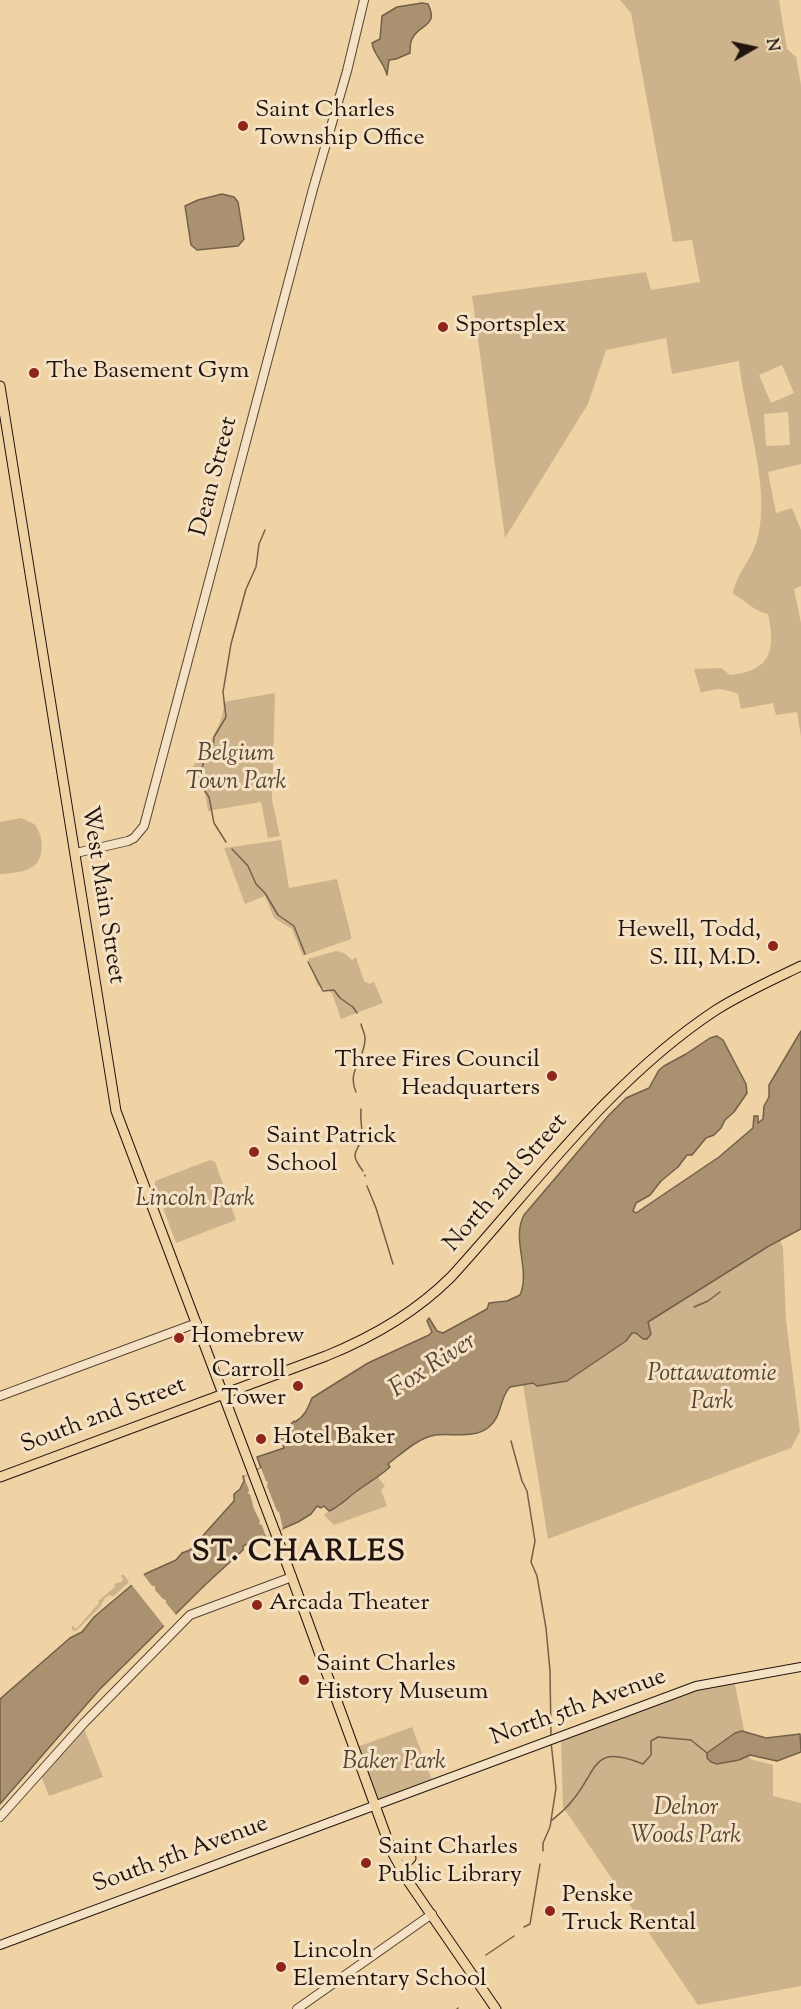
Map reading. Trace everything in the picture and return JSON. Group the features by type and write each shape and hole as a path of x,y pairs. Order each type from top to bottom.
{"main road":[{"name":"West Main Street","path":"0,386 116,1111 276,1533 392,1852 404,1874 496,2009"},
{"name":"North 2nd Street","path":"222,1394 355,1344 374,1335 413,1310 451,1277 580,1130 640,1070 670,1044 718,1009 801,966"},
{"name":"South 2nd Street","path":"0,1477 222,1394"},
{"name":"North 5th Avenue","path":"376,1806 696,1686 801,1667"},
{"name":"South 5th Avenue","path":"0,1945 376,1806"}],"street":[{"name":"Dean Street","path":"76,853 128,841 134,838 144,826 313,189 347,71 364,0"},
{"path":"0,1396 197,1323"},
{"path":"0,1817 84,1723 190,1615 291,1577"},
{"path":"297,2009 432,1914"}],"green space":[{"path":"620,0 779,0 787,49 796,57 801,85 801,464 768,472 776,513 792,508 801,530 801,586 794,589 801,623 801,737 797,712 776,715 773,703 741,709 738,694 720,689 701,693 694,669 721,668 730,675 744,673 762,663 770,648 768,614 758,611 733,594 737,580 755,547 761,520 756,451 739,361 672,374 666,338 606,350 588,404 505,538 472,296 646,272 651,290 700,282 692,240 673,242 631,13","holes":["782,365 794,393 771,403 759,375","788,412 790,445 766,446 764,414"]},
{"name":"Belgium Town Park","path":"275,693 272,800 280,836 268,838 261,802 208,811 205,794 192,768 218,727 223,702"},
{"path":"21,818 34,824 37,828 42,844 41,855 36,864 28,869 0,874 0,822"},
{"path":"281,840 289,888 337,879 351,939 303,956 292,929 274,918 265,896 245,904 224,848"},
{"path":"336,951 344,953 352,960 356,957 364,981 369,984 374,982 383,1003 341,1019 332,993 317,985 308,959"},
{"name":"Lincoln Park","path":"210,1160 215,1162 236,1220 176,1243 155,1181"},
{"name":"Pottawatomie Park","path":"780,1240 783,1248 786,1320 800,1431 791,1448 548,1539 523,1385 533,1383 627,1338 632,1333 647,1339 651,1334 648,1322"},
{"path":"378,1477 385,1486 381,1490 387,1506 334,1525 324,1515 339,1507 360,1488"},
{"path":"121,1575 124,1575 129,1582 113,1597 110,1595 105,1598 100,1607 76,1631 72,1630 72,1625 76,1629 99,1603 98,1601 115,1587 114,1584 123,1581"},
{"name":"Delnor Woods Park","path":"734,1680 750,1759 773,1765 773,1796 801,1803 801,1986 698,2005 563,1807 561,1738 696,1688"},
{"path":"83,1726 103,1777 49,1796 39,1771"},
{"name":"Baker Park","path":"412,1727 432,1780 379,1801 357,1747"}],"water":[{"path":"428,4 431,11 430,21 415,34 410,44 410,53 389,60 387,75 372,43 380,39 382,16 397,7"},
{"path":"222,194 234,197 238,202 244,239 238,246 197,250 191,245 185,206"},
{"name":"Fox River","path":"801,1031 801,1229 769,1246 648,1322 651,1334 647,1339 632,1333 626,1341 567,1381 537,1386 533,1383 510,1387 506,1391 493,1423 483,1431 470,1434 435,1435 422,1439 388,1464 390,1467 337,1507 329,1511 324,1506 321,1508 317,1506 311,1514 298,1522 243,1546 243,1550 100,1689 0,1804 0,1699 70,1638 82,1632 94,1617 145,1574 176,1560 182,1553 190,1550 234,1501 234,1494 244,1481 243,1476 261,1468 257,1457 284,1448 280,1436 304,1414 312,1398 368,1363 429,1335 432,1332 427,1321 429,1318 437,1331 443,1333 487,1309 489,1303 507,1301 520,1295 523,1275 519,1234 524,1215 609,1115 626,1098 649,1088 659,1070 710,1038 717,1036 723,1040 746,1084 747,1093 714,1135 706,1138 692,1155 687,1155 650,1195 636,1203 633,1211 636,1213 719,1157 753,1128 754,1116 758,1116 758,1123 763,1119 764,1106 769,1097 769,1085"},
{"path":"742,1731 766,1738 800,1734 801,1752 777,1761 750,1755 739,1760 717,1764 707,1758 707,1753 735,1733"}],"pier":[{"path":"261,1468 279,1512 283,1529 266,1537 262,1525 259,1524 260,1521 250,1494 248,1494 249,1490 244,1477"},
{"path":"143,1574 177,1616 165,1627 131,1584"}],"waterway":[{"path":"226,842 214,823 209,797 201,785 200,776 204,761 213,750 214,737 226,717 223,692 231,644 246,589 256,567 259,544 265,530"},
{"path":"232,849 248,866 256,884 265,893 278,915 294,926 305,954"},
{"path":"308,962 323,991 334,990 357,1013"},
{"path":"356,1092 353,1078 363,1052 365,1036 361,1024"},
{"path":"361,1109 362,1134 355,1155 363,1171"},
{"path":"367,1186 393,1264"},
{"path":"694,1307 720,1292"},
{"path":"511,1441 527,1491 535,1541 531,1562 537,1576 546,1628 550,1671 551,1738"},
{"path":"551,1821 570,1804 598,1763 605,1758 614,1756 643,1764 651,1755 651,1741 658,1737 691,1740 707,1753"},
{"path":"543,1851 543,1843 550,1827 556,1788 551,1742"},
{"path":"524,1927 530,1924 540,1864"},
{"path":"486,1955 514,1936"}],"place":[{"name":"Saint Charles Township Office","path":"243,126"},
{"name":"Sportsplex","path":"443,327"},
{"name":"The Basement Gym","path":"34,373"},
{"name":"Hewell, Todd, S. III, M.D.","path":"773,946"},
{"name":"Three Fires Council Headquarters","path":"552,1076"},
{"name":"Saint Patrick School","path":"254,1152"},
{"name":"Homebrew","path":"179,1338"},
{"name":"Carroll Tower","path":"298,1386"},
{"name":"Hotel Baker","path":"261,1439"},
{"name":"Arcada Theater","path":"257,1605"},
{"name":"Saint Charles History Museum","path":"304,1680"},
{"name":"Saint Charles Public Library","path":"366,1863"},
{"name":"Penske Truck Rental","path":"550,1911"},
{"name":"Lincoln Elementary School","path":"281,1967"}],"district":[{"name":"ST. CHARLES","path":"299,1555"}]}
